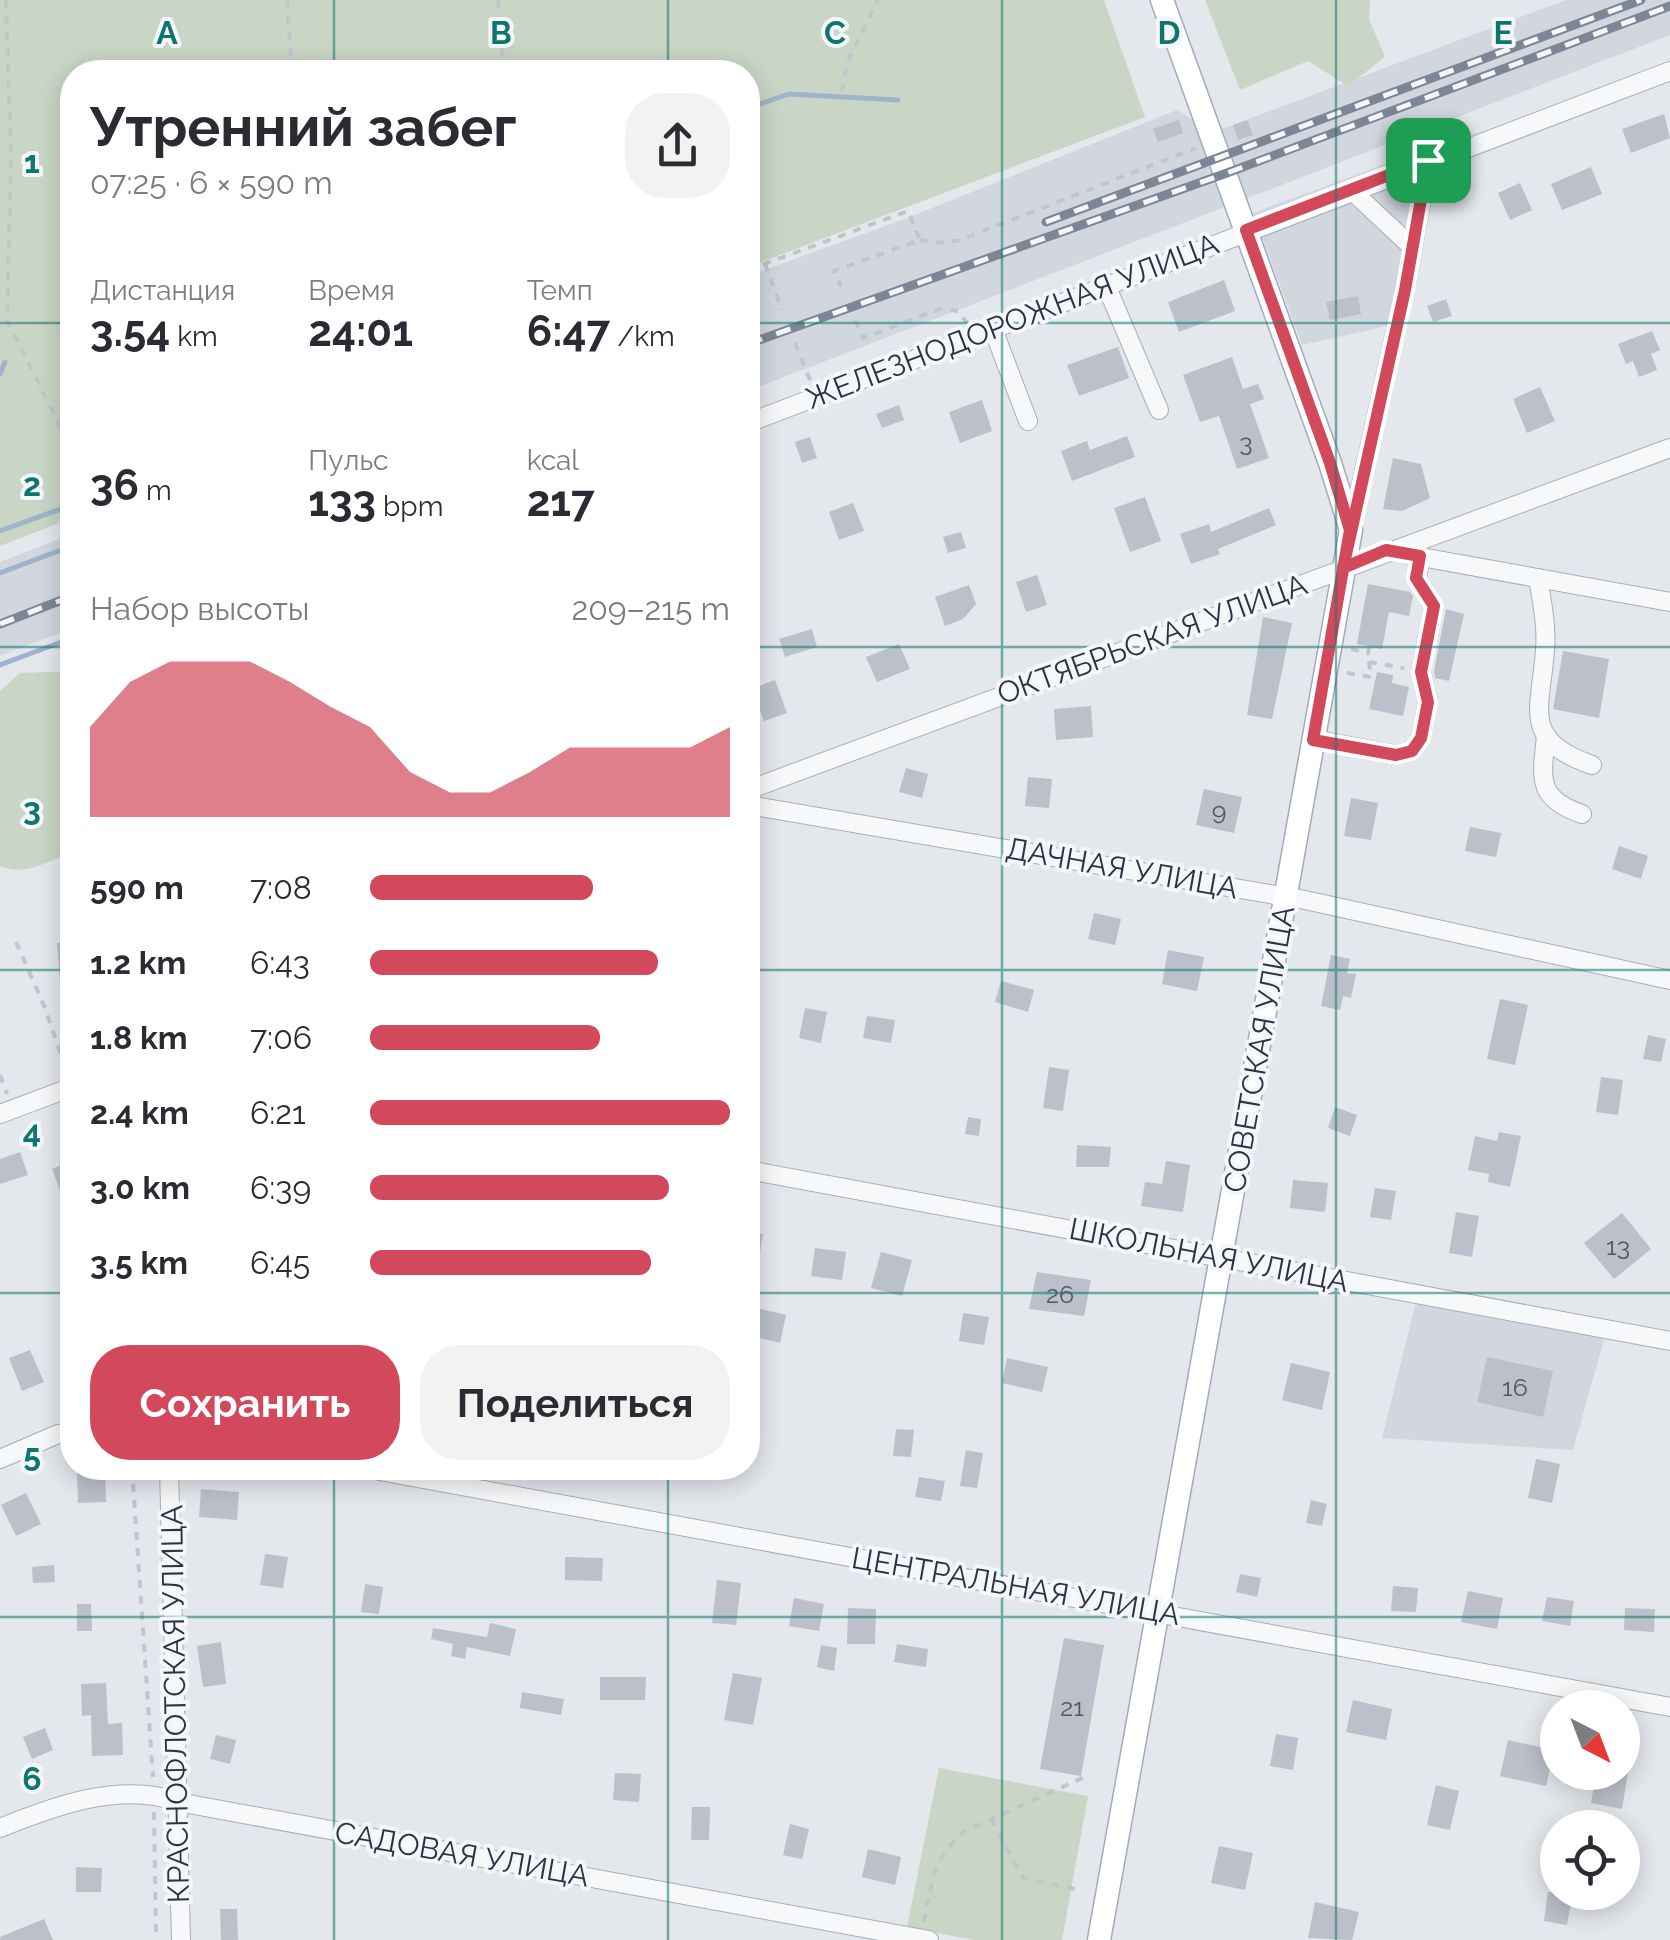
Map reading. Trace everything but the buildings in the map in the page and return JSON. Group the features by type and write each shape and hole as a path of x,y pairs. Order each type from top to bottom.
{"main road":[{"path":"1162,0 1330,463 1350,530"},
{"name":"СОВЕТСКАЯ УЛИЦА","path":"1099,1940 1350,530"}],"street":[{"name":"ЖЕЛЕЗНОДОРОЖНАЯ УЛИЦА","path":"760,418 1428,160 1670,71"},
{"name":"СОВЕТСКАЯ УЛИЦА","path":"1350,530 1370,452 1428,160"},
{"path":"1351,190 1412,247"},
{"path":"1106,285 1159,410"},
{"path":"984,332 1028,421"},
{"name":"ОКТЯБРЬСКАЯ УЛИЦА","path":"760,786 1386,550 1670,448"},
{"path":"1386,550 1670,602"},
{"path":"1313,740 1396,755 1412,751 1421,738 1428,702 1421,672 1434,606 1416,578 1420,556"},
{"path":"1538,578 1546,647 1538,722 1546,735 1572,758 1592,764"},
{"path":"1546,735 1542,780 1546,791 1555,802 1582,814"},
{"name":"ДАЧНАЯ УЛИЦА","path":"760,807 1287,896 1670,980"},
{"path":"0,1114 60,1092"},
{"name":"ШКОЛЬНАЯ УЛИЦА","path":"760,1172 1670,1341"},
{"path":"0,1459 60,1434"},
{"name":"КРАСНОФЛОТСКАЯ УЛИЦА","path":"169,1480 181,1940"},
{"name":"ЦЕНТРАЛЬНАЯ УЛИЦА","path":"429,1480 1670,1706"},
{"name":"САДОВАЯ УЛИЦА","path":"0,1828 80,1801 154,1793 178,1802 925,1939"}],"path":[{"path":"6,0 11,156 8,320 60,426"},
{"path":"287,0 291,60"},
{"path":"498,0 503,60"},
{"path":"842,92 846,64 878,0"},
{"path":"841,287 834,271 920,240 960,240 1196,148"},
{"path":"760,266 908,210 920,240"},
{"path":"765,264 782,310"},
{"path":"855,320 863,338 940,309 958,311 984,332"},
{"path":"0,322 8,320"},
{"path":"795,343 816,397"},
{"path":"1347,673 1373,678 1369,650 1351,650"},
{"path":"1369,662 1421,672"},
{"path":"16,942 60,1052"},
{"path":"133,1480 154,1793 156,1940"},
{"path":"925,1939 941,1854 967,1830 1089,1774"},
{"path":"991,1819 1022,1878 1079,1890"}],"shaded area":[{"path":"1566,0 1670,0 1670,35 760,386 760,272 907,218 1177,110 1214,132"},
{"path":"1428,148 1387,326 1302,345 1253,213"},
{"path":"60,539 60,633 0,656 0,562"},
{"path":"1418,1294 1607,1329 1573,1450 1382,1438"}],"green space":[{"path":"0,0 1104,0 1145,117 760,262 760,60 60,60 60,523 0,546"},
{"path":"1205,0 1370,0 1369,19 1385,57 1348,86 1308,61 1240,90"},
{"path":"60,671 60,857 19,870 0,866 0,691 20,673"},
{"path":"939,1768 1088,1796 1062,1940 974,1940 907,1927"}],"waterway":[{"path":"760,104 789,94 898,100"},
{"path":"0,374 5,362"},
{"path":"0,531 60,509"},
{"path":"0,573 60,550"},
{"path":"0,665 60,642"}],"railway":[{"path":"1046,222 1641,0"},
{"path":"760,340 1227,173 1670,6"},
{"path":"0,624 60,601"}],"route":[{"path":"1428,160 1405,290 1343,568 1386,550 1420,556 1416,578 1434,606 1421,672 1428,702 1421,738 1412,751 1396,755 1313,740 1335,609 1350,530 1340,490 1246,230 1428,160"}]}
